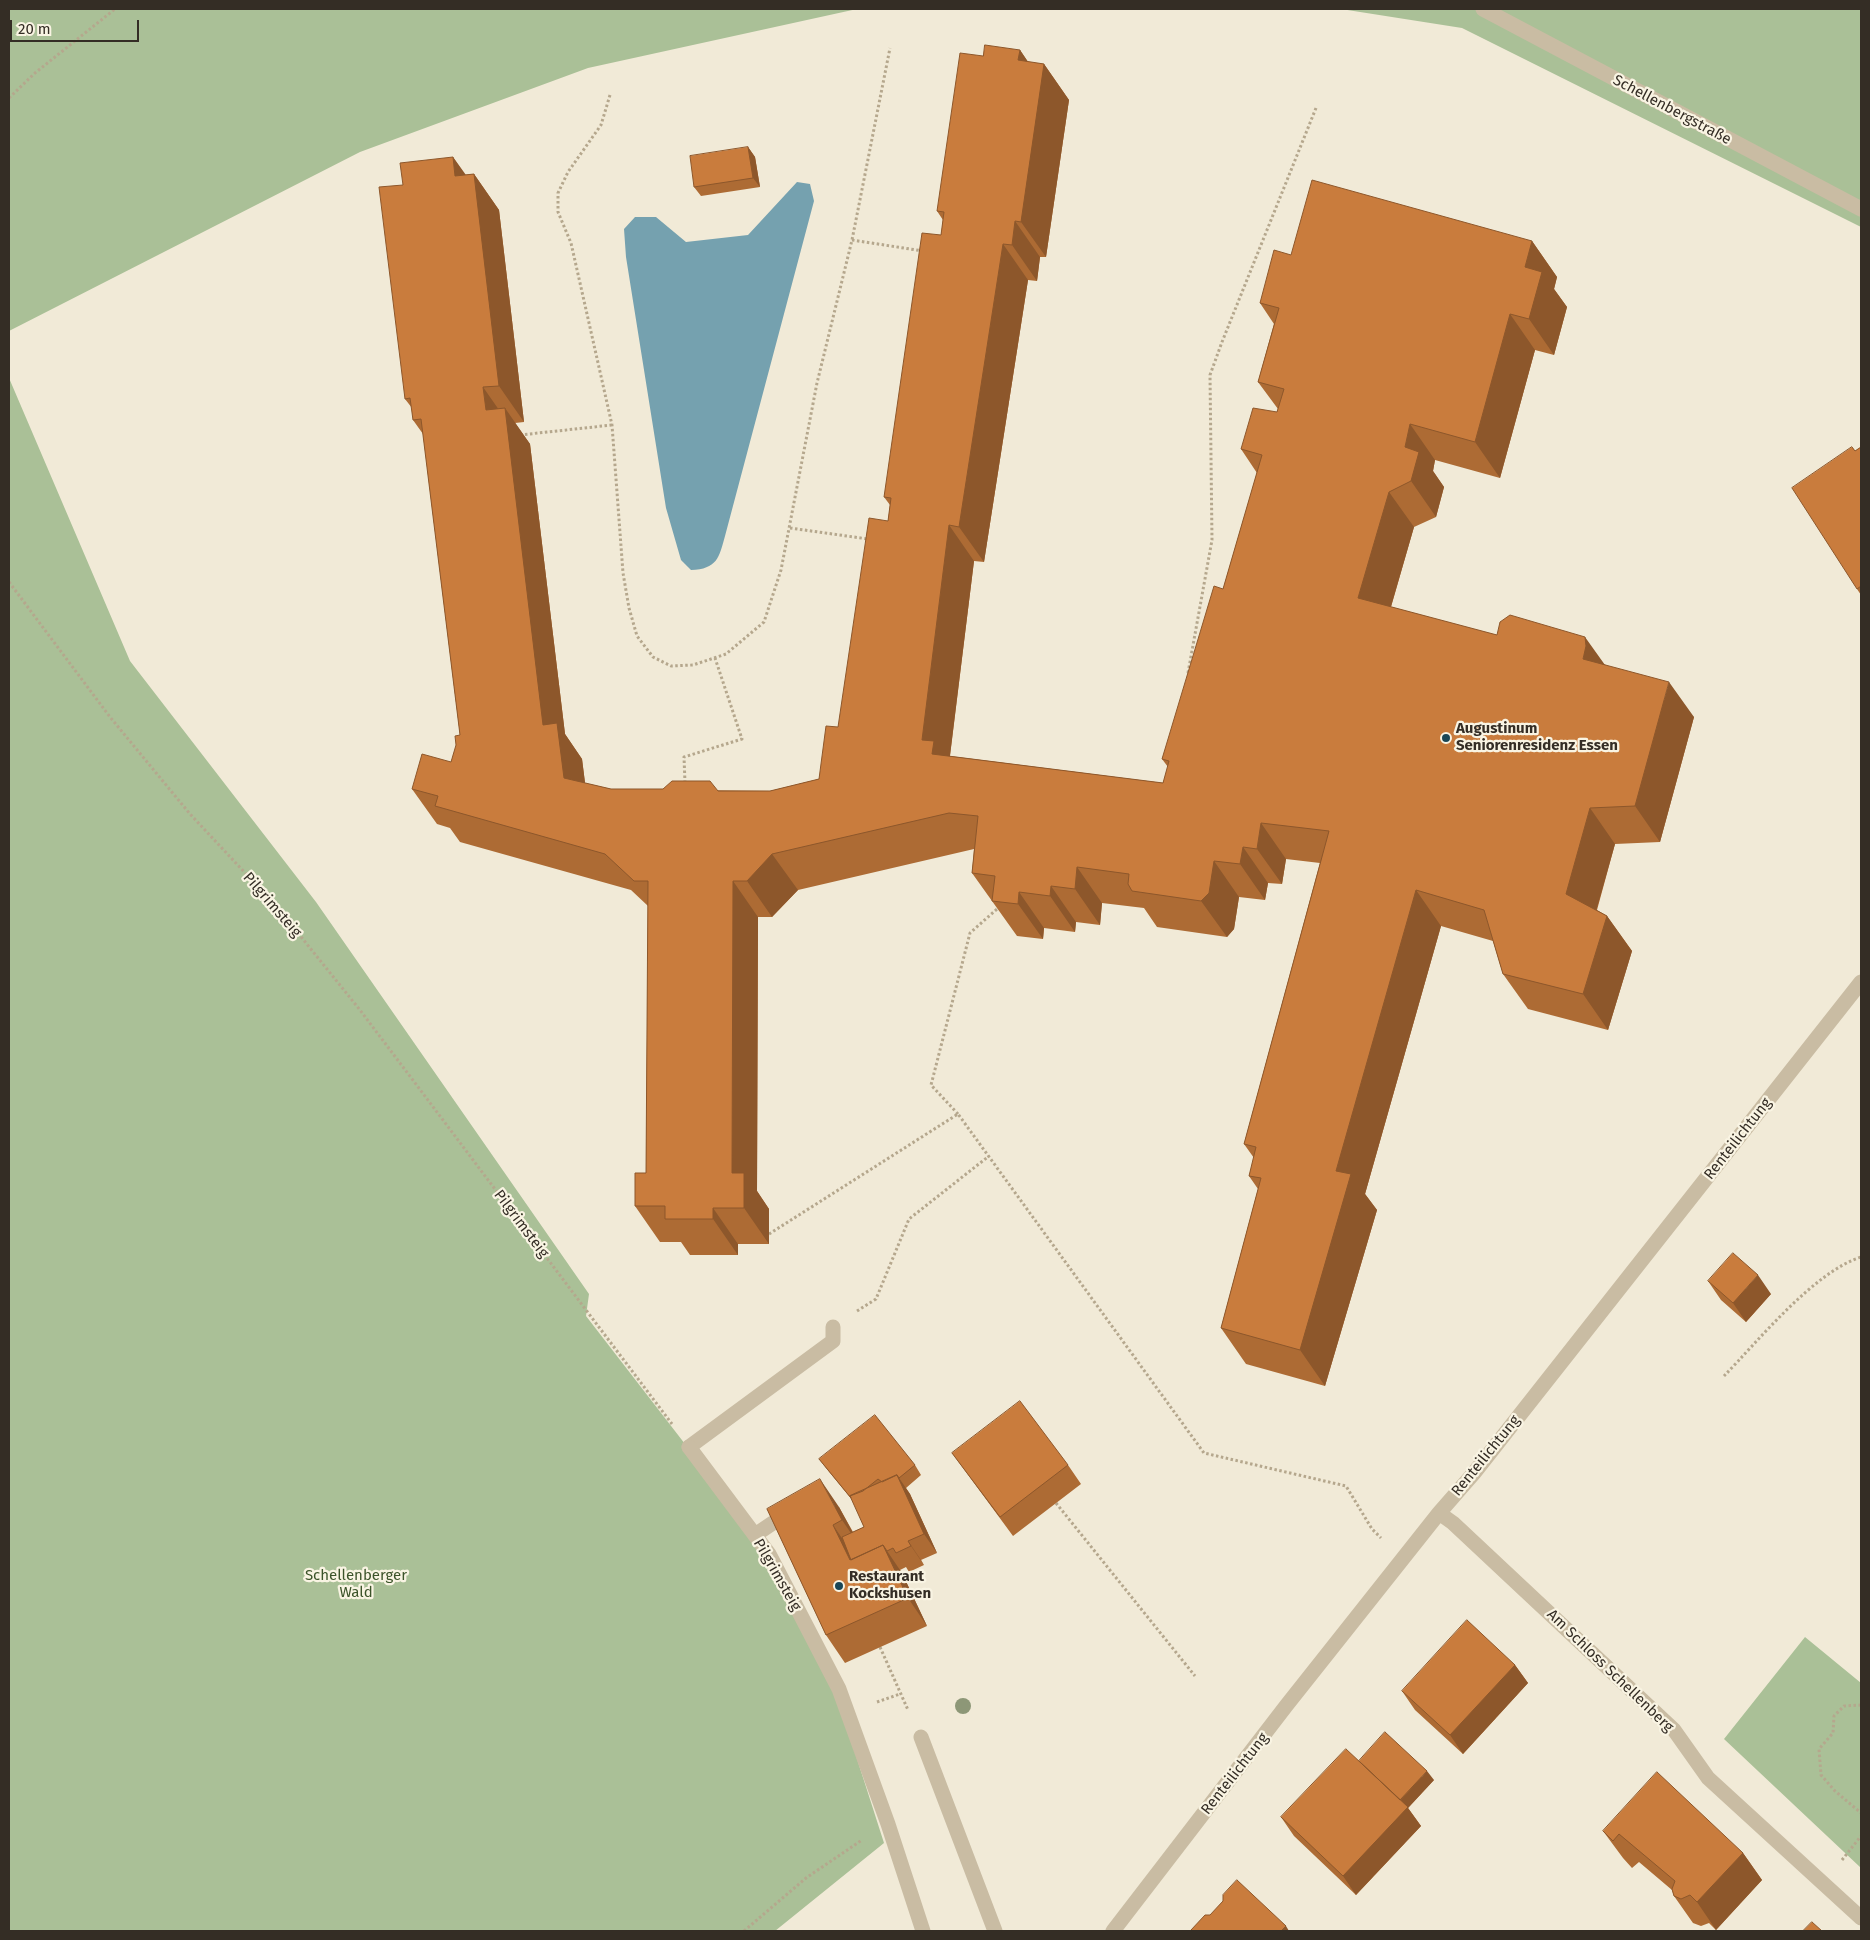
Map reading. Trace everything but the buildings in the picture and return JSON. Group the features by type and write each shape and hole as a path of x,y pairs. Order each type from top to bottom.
{"street":[{"name":"Schellenbergstraße","path":"1484,9 1861,209"},
{"name":"Renteilichtung","path":"1113,1931 1286,1706 1404,1560 1439,1513 1474,1474 1861,982"},
{"path":"689,1447 833,1341 833,1327"},
{"name":"Pilgrimsteig","path":"689,1447 769,1554 839,1689 888,1824 923,1931"},
{"path":"755,1535 803,1502"},
{"name":"Am Schloss Schellenberg","path":"1439,1513 1453,1523 1674,1730 1708,1778 1861,1918"},
{"path":"921,1737 995,1931"}],"path":[{"path":"9,98 36,72 115,9"},
{"path":"610,95 601,125 568,172 558,193 558,212 571,243 612,425 623,573 629,608 637,636 653,657 671,666 693,665 726,654 764,622 781,570 817,383 852,240 890,48"},
{"path":"1188,677 1212,540 1210,374 1316,108"},
{"path":"852,240 930,252"},
{"path":"519,435 612,425"},
{"path":"790,528 876,540"},
{"name":"Pilgrimsteig","path":"9,582 110,717 184,806 276,907 360,1010 689,1447"},
{"path":"686,786 684,756 742,739 715,658"},
{"path":"997,909 970,933 932,1085 958,1114 990,1156 1204,1453 1346,1486 1372,1529 1404,1560"},
{"path":"769,1234 958,1114"},
{"path":"833,1327 876,1298 909,1218 990,1156"},
{"path":"1724,1376 1804,1294 1833,1269 1861,1257"},
{"path":"1056,1503 1195,1676"},
{"path":"880,1647 921,1737"},
{"path":"1861,1705 1844,1706 1834,1716 1833,1733 1819,1749 1821,1775 1835,1791 1861,1813"},
{"path":"744,1931 806,1878 888,1824"}],"green space":[{"path":"9,9 857,9 588,68 360,152 9,331"},
{"path":"1341,9 1861,9 1861,227 1462,28"},
{"name":"Schellenberger Wald","path":"9,378 130,661 316,902 589,1294 586,1316 685,1444 767,1556 835,1690 884,1843 775,1931 9,1931"},
{"path":"1805,1637 1861,1683 1861,1868 1724,1739"}],"water":[{"path":"797,182 810,184 814,201 725,536 721,550 712,565 691,570 681,560 666,508 626,257 624,229 635,217 656,217 686,242 748,235"}],"place":[{"name":"Augustinum Seniorenresidenz Essen","path":"1446,738"},
{"name":"Restaurant Kockshusen","path":"839,1586"}]}
